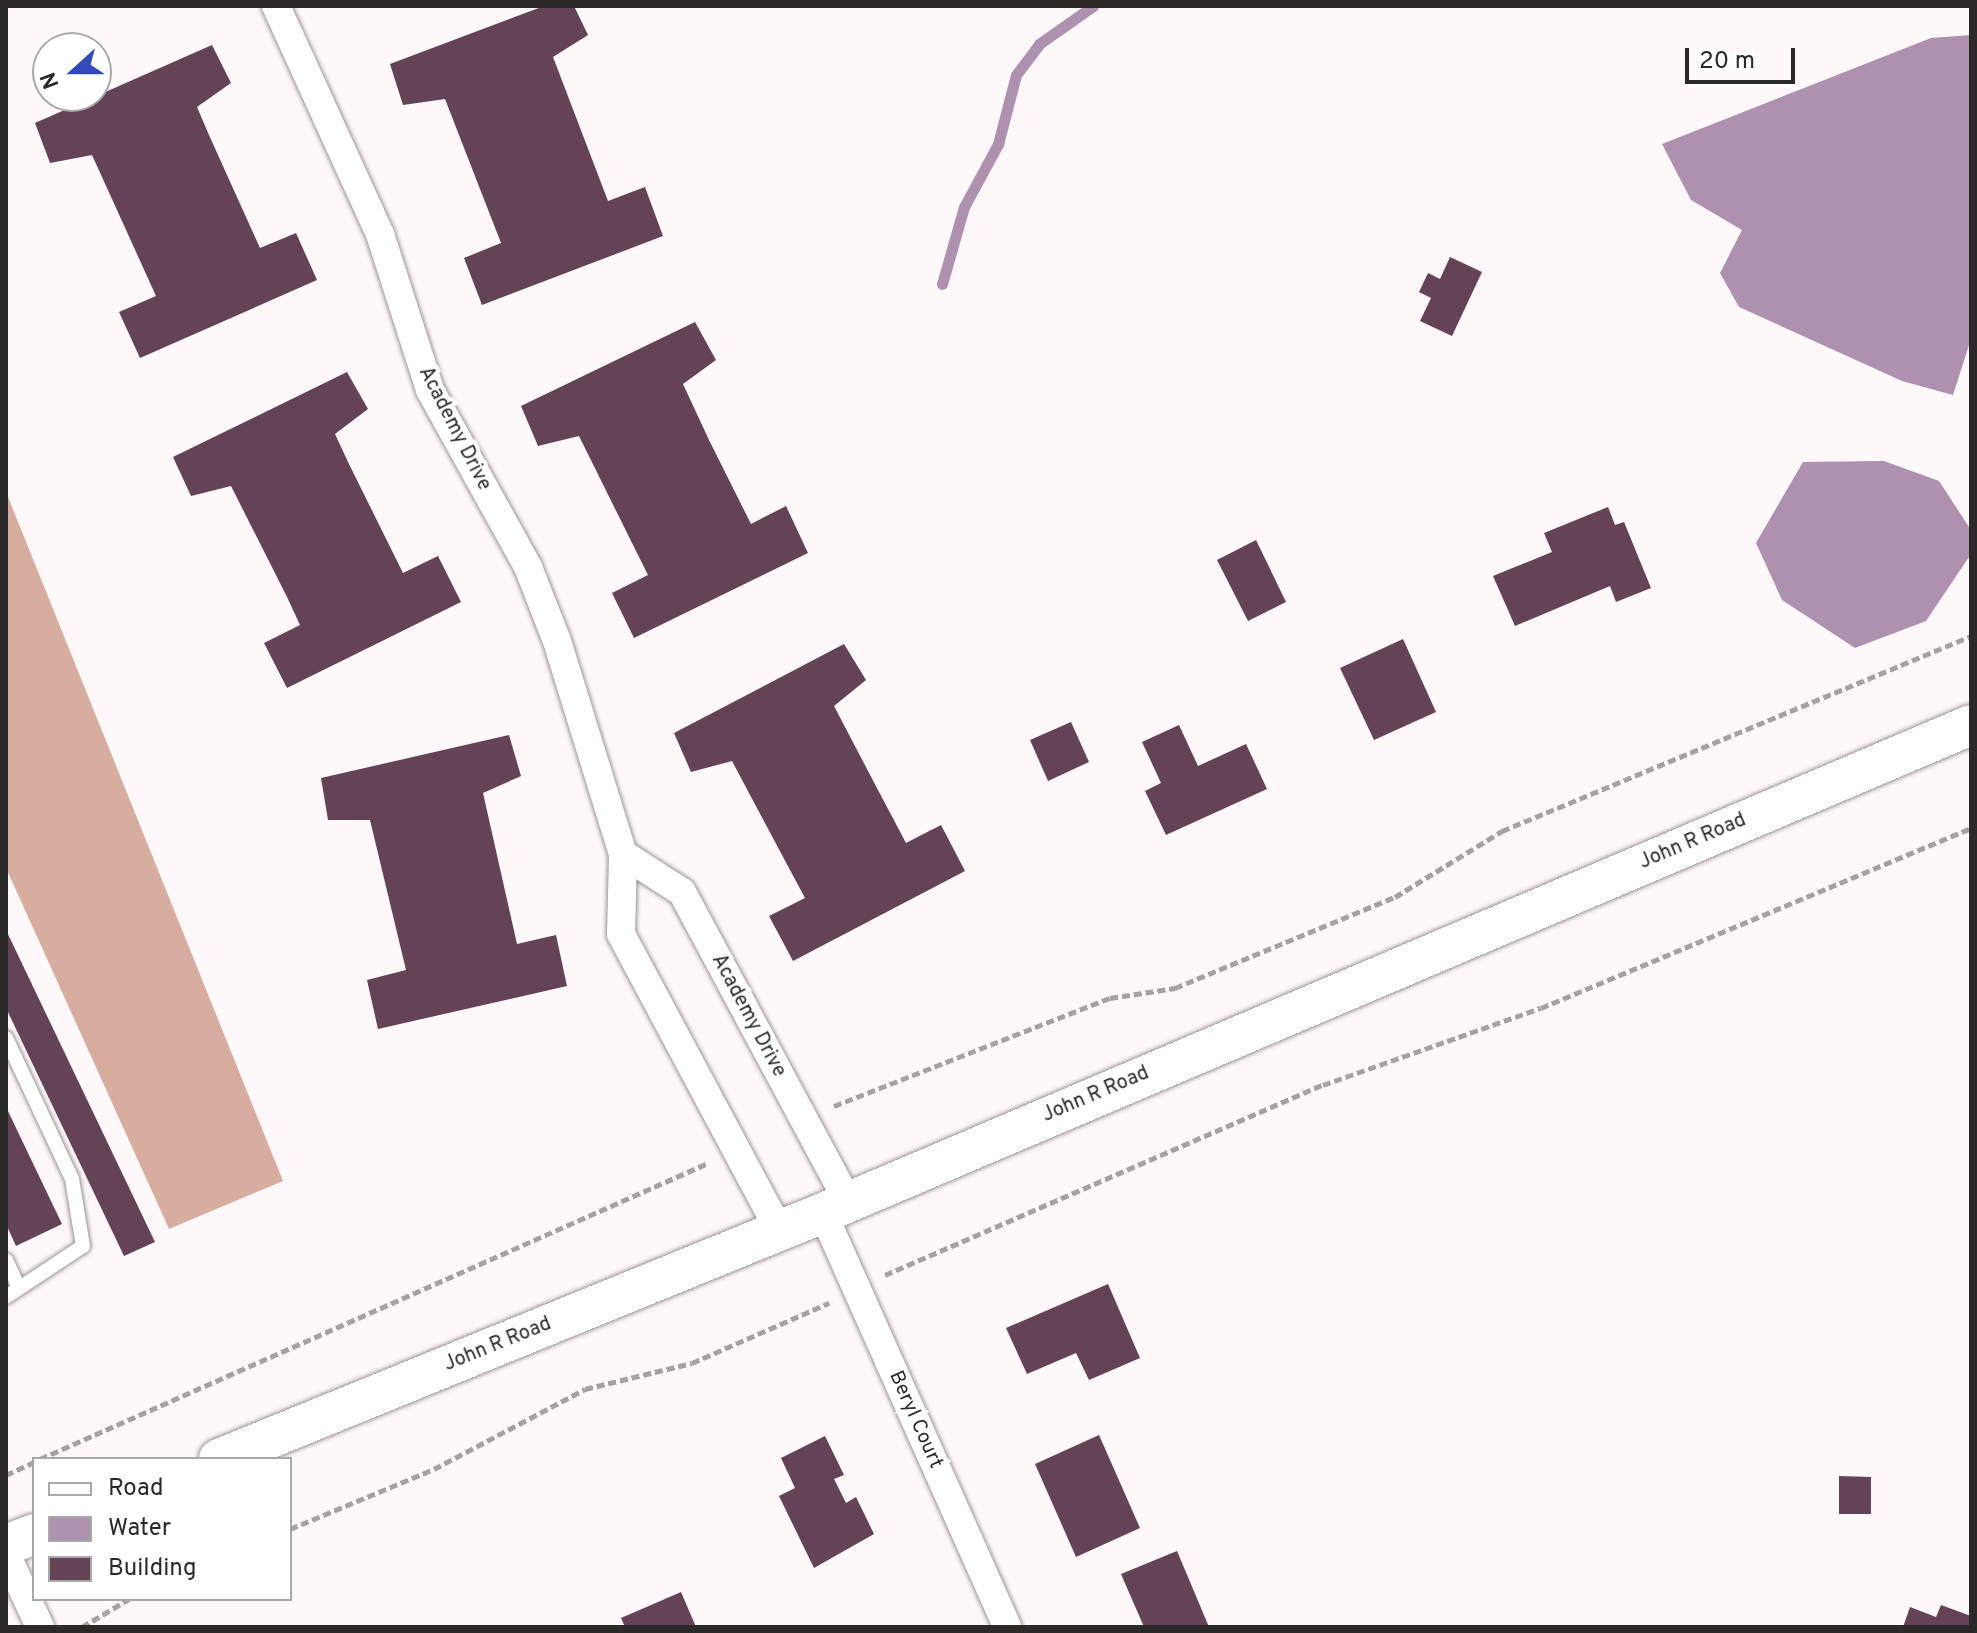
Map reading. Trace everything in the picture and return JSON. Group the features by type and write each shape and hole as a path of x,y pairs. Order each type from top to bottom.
{"main road":[{"name":"John R Road","path":"224,1457 836,1207 1971,725"},
{"path":"6,1545 32,1535"}],"street":[{"name":"Academy Drive","path":"276,6 380,234 430,390 528,567 623,854 621,934 779,1230"},
{"name":"Academy Drive","path":"623,854 682,892 803,1119 836,1207"},
{"name":"Beryl Court","path":"836,1207 857,1289 1007,1627"},
{"path":"6,1554 40,1627"}],"lane":[{"path":"6,1038 72,1179 83,1246 6,1297"},
{"path":"6,1260 19,1288"}],"path":[{"path":"803,1119 1110,998 1189,983 1395,897 1502,831 1971,636"},
{"path":"292,1528 434,1469 585,1389 692,1363 1158,1153 1323,1085 1541,1008 1971,828"},
{"path":"45,1457 736,1150"},
{"path":"6,1475 32,1463"},
{"path":"82,1627 126,1601"}],"shaded area":[{"path":"6,492 283,1181 169,1229 6,868"}],"water":[{"path":"1971,35 1971,339 1953,395 1902,381 1739,307 1720,273 1742,230 1691,200 1662,144 1931,38"},
{"path":"1884,461 1939,481 1971,530 1971,554 1926,621 1855,648 1782,600 1756,543 1803,462"}],"building":[{"path":"544,6 574,6 588,35 553,57 608,201 645,187 663,236 482,305 464,258 501,243 445,99 403,105 390,64"},
{"path":"212,45 231,83 197,107 209,135 260,248 296,233 317,280 140,358 119,312 156,296 92,155 50,163 35,123 60,112 112,112 112,89"},
{"path":"1450,257 1482,272 1452,336 1420,321 1431,298 1419,292 1428,273 1440,279"},
{"path":"695,322 716,360 683,384 709,440 751,524 786,506 808,553 634,638 612,593 648,575 579,436 538,446 521,406"},
{"path":"347,372 368,409 335,434 403,573 438,556 461,602 287,688 264,643 300,625 287,597 231,486 191,496 173,457"},
{"path":"1608,507 1615,525 1624,522 1651,588 1616,602 1610,586 1515,626 1493,576 1552,552 1544,533"},
{"path":"1256,540 1286,602 1248,621 1217,560"},
{"path":"1403,639 1436,712 1374,740 1340,668"},
{"path":"844,644 866,680 834,706 906,843 941,825 965,871 793,961 769,916 805,898 732,761 691,772 674,733"},
{"path":"1071,722 1089,762 1048,781 1030,740"},
{"path":"1179,725 1198,766 1246,744 1267,789 1166,835 1145,791 1161,783 1142,742"},
{"path":"509,735 521,776 483,793 517,944 556,935 567,986 378,1029 367,980 406,970 370,820 328,820 321,778"},
{"path":"6,930 155,1242 124,1256 6,1008"},
{"path":"6,1107 62,1224 16,1246 6,1224"},
{"path":"1108,1284 1140,1358 1089,1380 1076,1353 1027,1374 1006,1328"},
{"path":"1099,1435 1140,1528 1076,1557 1035,1464"},
{"path":"825,1436 844,1475 834,1479 846,1503 856,1497 874,1534 814,1568 779,1496 795,1488 781,1458"},
{"path":"1839,1476 1871,1477 1871,1514 1839,1514"},
{"path":"1177,1551 1209,1627 1144,1627 1121,1574"},
{"path":"681,1592 696,1627 625,1627 621,1618"},
{"path":"1941,1605 1971,1616 1971,1627 1903,1627 1910,1607 1936,1617"}],"waterway":[{"path":"942,284 964,207 998,144 1016,75 1039,44 1093,6"}]}
